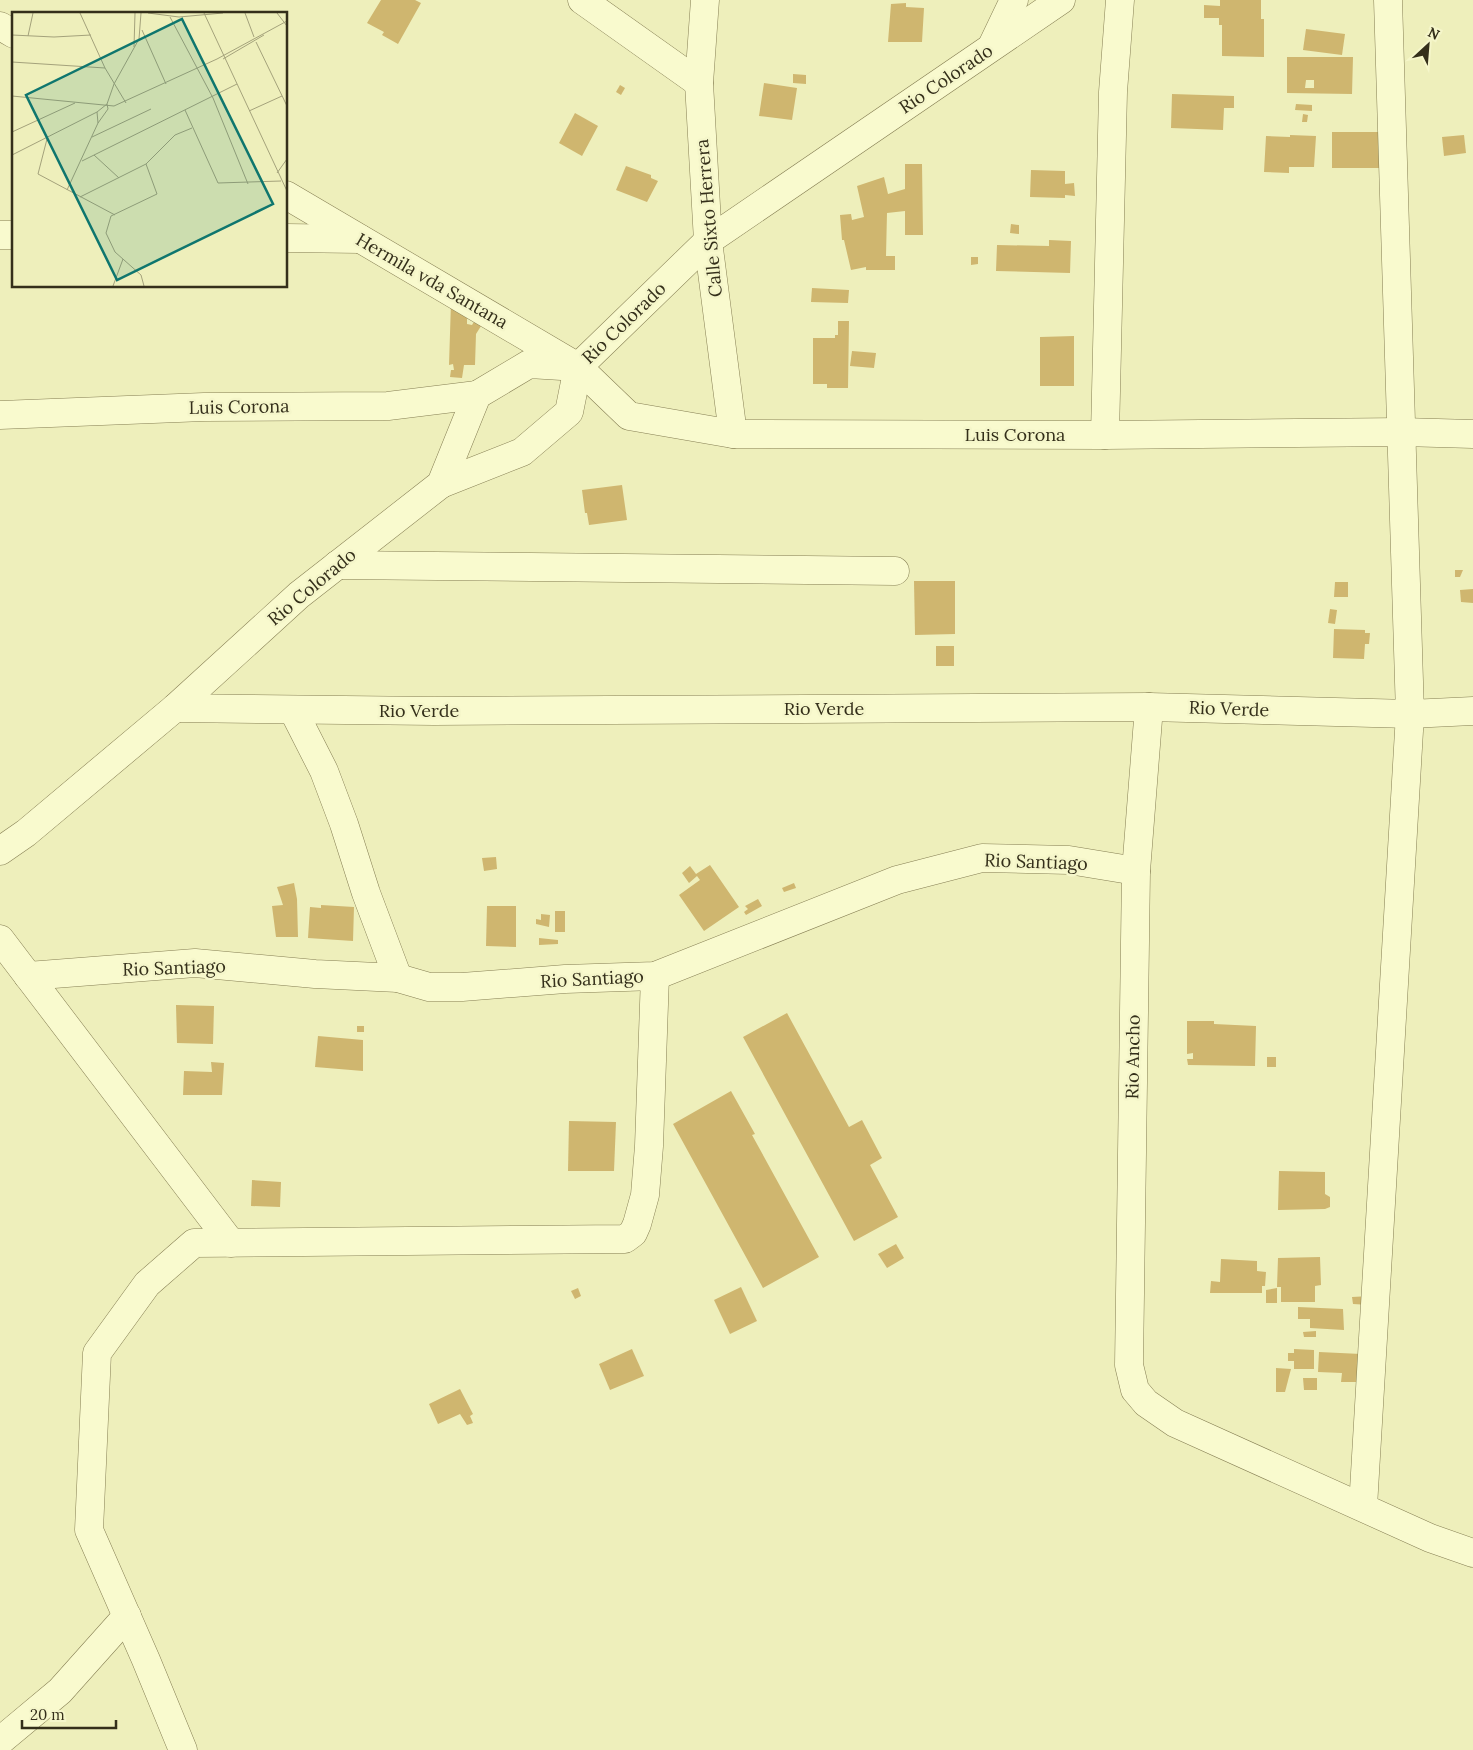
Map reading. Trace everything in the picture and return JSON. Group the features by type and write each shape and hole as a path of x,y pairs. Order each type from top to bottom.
{"street":[{"path":"582,0 699,83"},
{"name":"Calle Sixto Herrera","path":"705,0 699,83 708,241 733,434"},
{"path":"991,48 1014,0"},
{"name":"Rio Colorado","path":"0,851 26,833 175,708 299,595 337,565 442,484 522,452 569,412 578,367 708,241 1060,0"},
{"path":"1105,435 1113,92 1120,0"},
{"path":"1388,0 1410,714 1363,1507 1430,1538 1473,1554"},
{"path":"0,26 12,33"},
{"name":"Hermila vda Santana","path":"288,196 578,367"},
{"path":"288,238 361,239"},
{"name":"Rio Colorado","path":"477,395 529,364 578,367"},
{"name":"Luis Corona","path":"578,367 629,416 733,434 1105,435 1402,432 1473,434"},
{"path":"442,484 477,395"},
{"name":"Luis Corona","path":"0,415 204,407 388,406 477,395"},
{"path":"337,565 895,571"},
{"name":"Rio Verde","path":"175,708 434,711 1149,707 1410,714 1473,711"},
{"name":"Rio Ancho","path":"1149,707 1136,872 1129,1365 1135,1390 1146,1403 1175,1423 1363,1507"},
{"path":"293,710 324,771 344,824 366,893 398,978"},
{"name":"Rio Santiago","path":"28,976 195,963 315,974 398,978 429,987 462,987 565,979 655,976 897,880 982,858 1069,860 1136,872"},
{"path":"0,939 231,1243"},
{"path":"183,1750 89,1530 96,1353 147,1284 194,1243 625,1239 633,1233 645,1195 649,1146 655,976"},
{"path":"0,1741 60,1691 126,1616"}],"building":[{"path":"381,0 415,0 421,3 398,44 382,35 384,32 367,23"},
{"path":"1220,0 1261,0 1261,19 1264,19 1264,57 1222,56 1222,25 1219,25 1219,18 1204,18 1204,5 1220,6"},
{"path":"906,3 906,7 924,8 922,42 888,42 891,4"},
{"path":"1306,29 1345,34 1342,55 1303,50"},
{"path":"1287,57 1353,57 1352,94 1287,93","holes":["1306,80 1314,80 1314,88 1305,88"]},
{"path":"793,74 806,75 806,84 793,83"},
{"path":"764,83 797,88 792,120 759,116"},
{"path":"620,85 625,88 621,95 616,92"},
{"path":"1172,94 1234,96 1234,108 1224,108 1223,130 1171,128"},
{"path":"1296,104 1312,105 1312,111 1295,110"},
{"path":"575,113 598,126 582,156 559,143"},
{"path":"1303,114 1308,115 1307,122 1302,122"},
{"path":"1332,132 1380,132 1380,168 1332,168"},
{"path":"1290,135 1316,136 1314,167 1289,167 1289,173 1264,172 1266,136 1290,137"},
{"path":"1464,135 1466,153 1444,156 1442,137"},
{"path":"905,164 922,164 923,235 905,235 905,211 887,213 886,256 895,256 895,270 866,270 866,267 851,270 844,240 842,240 840,215 851,214 852,220 864,217 857,186 884,177 888,194 905,189"},
{"path":"626,166 651,175 651,178 658,181 647,202 616,190"},
{"path":"1031,170 1065,171 1065,184 1074,183 1075,196 1065,195 1065,198 1030,197"},
{"path":"1011,224 1019,225 1019,234 1010,233"},
{"path":"1049,240 1071,241 1070,273 996,271 997,245 1049,246"},
{"path":"971,257 978,257 978,264 971,265"},
{"path":"812,288 849,290 848,303 811,302"},
{"path":"451,302 467,311 467,324 472,325 477,317 481,320 481,326 476,334 475,365 464,365 462,378 450,377 451,370 454,370 453,364 449,365"},
{"path":"838,321 849,321 848,388 827,388 827,384 813,384 813,338 835,338 835,335 838,335"},
{"path":"1074,336 1074,386 1040,386 1040,337"},
{"path":"852,351 876,353 874,368 850,366"},
{"path":"622,485 627,520 589,525 587,513 585,513 582,490"},
{"path":"1455,570 1463,570 1460,577 1455,577"},
{"path":"914,581 955,581 955,634 915,635"},
{"path":"1335,582 1348,582 1348,597 1334,597"},
{"path":"1473,589 1473,603 1461,602 1460,590"},
{"path":"1330,609 1337,610 1335,624 1328,623"},
{"path":"1334,629 1365,630 1365,633 1370,633 1369,644 1365,644 1364,659 1333,658"},
{"path":"936,646 954,646 954,666 936,666"},
{"path":"496,857 497,869 484,871 482,858"},
{"path":"710,865 739,907 704,931 679,895 700,880 697,876 689,883 682,873 690,866 696,874"},
{"path":"294,883 297,899 298,937 276,937 272,906 283,905 277,887"},
{"path":"794,883 796,888 784,892 782,888"},
{"path":"758,899 762,906 746,915 744,912 748,909 745,906"},
{"path":"321,905 354,907 353,941 308,938 310,907 321,908"},
{"path":"487,906 516,906 516,947 486,946"},
{"path":"555,911 565,911 565,932 555,932"},
{"path":"541,914 550,915 549,927 536,924 536,919 541,920"},
{"path":"539,938 558,940 558,944 539,945"},
{"path":"176,1005 214,1006 213,1044 177,1043"},
{"path":"787,1013 849,1127 862,1120 882,1158 870,1165 898,1217 854,1241 743,1037"},
{"path":"1187,1021 1214,1021 1214,1024 1256,1026 1255,1066 1188,1065 1187,1059 1193,1059 1193,1053 1187,1054"},
{"path":"357,1026 364,1026 364,1032 357,1032"},
{"path":"318,1036 363,1040 363,1071 315,1067"},
{"path":"1267,1057 1276,1057 1276,1067 1267,1067"},
{"path":"211,1062 224,1063 222,1095 183,1095 184,1071 212,1072"},
{"path":"731,1091 755,1134 752,1135 819,1257 763,1288 673,1124"},
{"path":"569,1121 616,1122 614,1171 568,1171"},
{"path":"1279,1171 1325,1172 1325,1194 1330,1197 1330,1207 1325,1209 1278,1210"},
{"path":"252,1180 281,1182 280,1207 251,1206"},
{"path":"896,1244 904,1258 887,1268 878,1254"},
{"path":"1320,1257 1321,1285 1315,1286 1315,1302 1281,1302 1281,1287 1277,1287 1278,1258"},
{"path":"1221,1259 1257,1261 1257,1271 1266,1272 1265,1286 1262,1286 1262,1293 1210,1293 1211,1281 1220,1282"},
{"path":"741,1287 757,1321 730,1334 714,1300"},
{"path":"578,1288 581,1296 575,1299 571,1291"},
{"path":"1277,1288 1277,1303 1266,1303 1266,1290"},
{"path":"1370,1296 1370,1305 1353,1304 1352,1297"},
{"path":"1298,1307 1343,1309 1344,1330 1310,1328 1310,1319 1298,1319"},
{"path":"1316,1331 1316,1337 1304,1337 1303,1332"},
{"path":"632,1349 644,1376 610,1390 599,1364"},
{"path":"1294,1349 1314,1350 1314,1369 1294,1369 1294,1361 1288,1361 1288,1353 1294,1353"},
{"path":"1319,1352 1361,1354 1360,1382 1341,1382 1342,1373 1318,1372"},
{"path":"1276,1368 1291,1369 1285,1392 1276,1392"},
{"path":"1303,1378 1317,1378 1317,1390 1304,1390"},
{"path":"460,1389 473,1414 470,1416 473,1423 467,1425 460,1414 438,1424 429,1404"}]}
